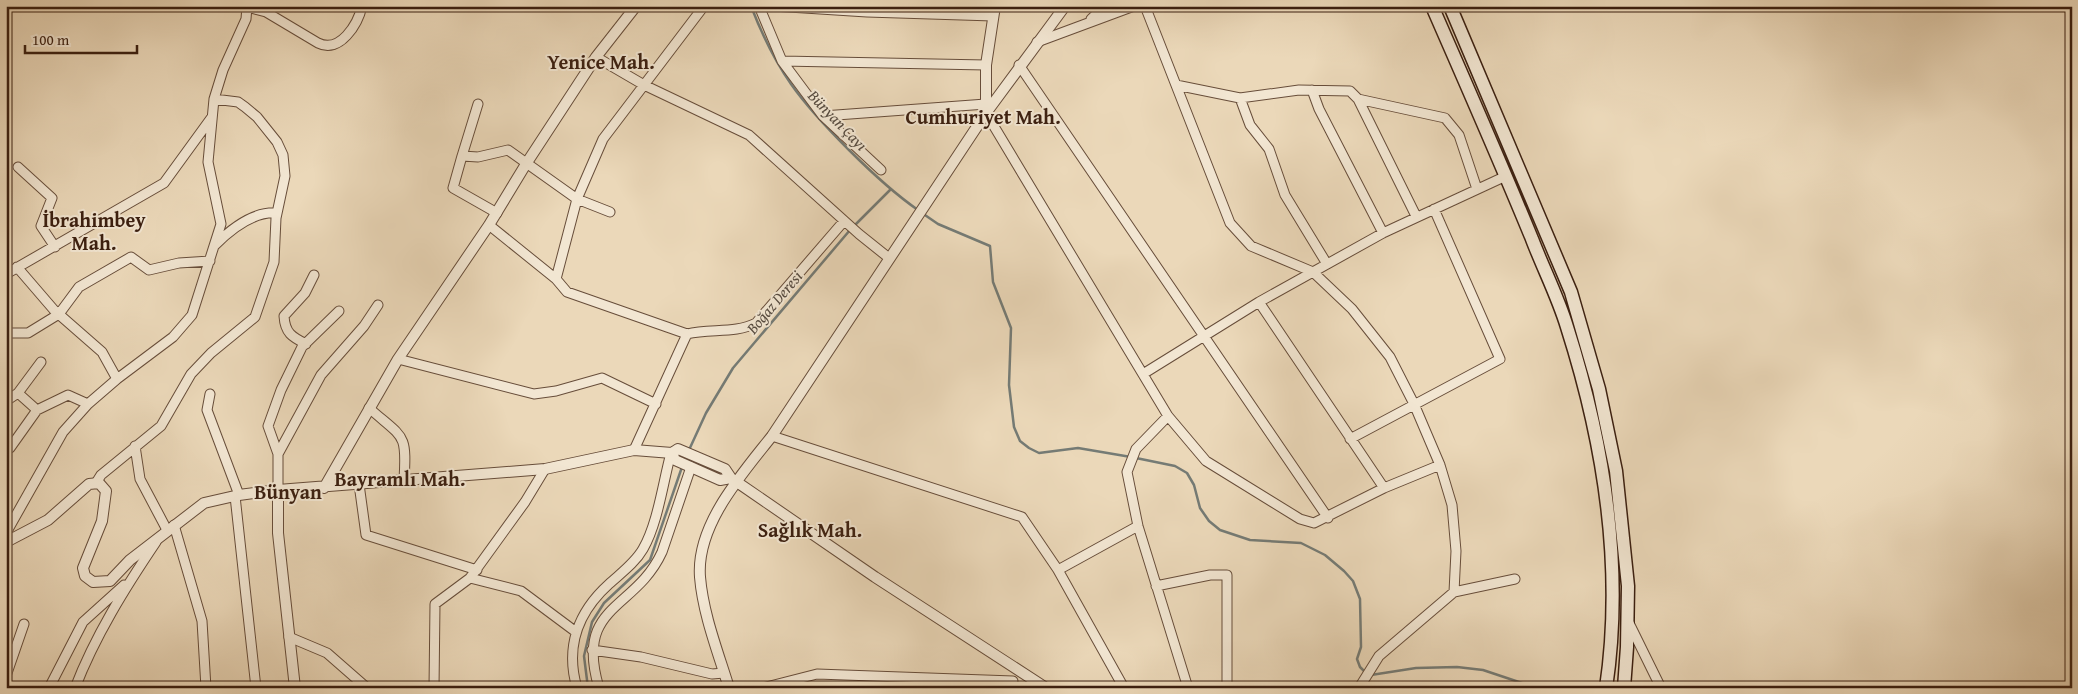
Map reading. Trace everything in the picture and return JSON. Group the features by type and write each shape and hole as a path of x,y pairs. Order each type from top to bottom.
{"main road":[{"path":"1432,6 1506,176 1566,325 1592,416 1604,475 1610,535 1613,642 1606,688"},
{"path":"1450,6 1571,292 1599,389 1616,471 1628,586 1624,688"}],"street":[{"path":"6,533 63,432 88,404 117,379 173,337 192,315 221,224 208,162 214,99 223,70 246,19 247,7 266,12 318,43 327,45 342,40 357,19 362,6"},
{"path":"324,488 398,358 489,226 526,164 596,58 636,6"},
{"path":"556,278 577,199 603,139 704,6"},
{"path":"759,6 782,61 823,116 882,170"},
{"path":"774,6 867,12 994,11 986,65 986,109 1168,416 1206,461 1300,519 1314,523 1328,518 1384,488 1440,465"},
{"path":"729,688 705,608 700,575 703,550 711,524 733,480 772,436 986,109 1065,6"},
{"path":"1087,23 1105,6"},
{"path":"1037,42 1134,6"},
{"path":"1145,6 1230,223 1250,246 1313,272 1352,309 1390,356 1414,404 1440,465 1452,505 1456,551 1454,592"},
{"path":"596,58 644,85 749,135 845,223 889,258"},
{"path":"782,61 986,65"},
{"path":"1020,66 1202,337 1328,518"},
{"path":"1176,85 1240,98 1312,90 1350,91 1358,99 1416,216"},
{"path":"1312,90 1319,109 1383,233"},
{"path":"1240,98 1250,125 1269,149 1285,195 1327,264"},
{"path":"96,483 101,475 161,426 191,374 211,353 255,316 274,262 277,213 285,176 283,155 277,142 257,117 245,107 238,102 214,99"},
{"path":"1358,99 1445,118 1459,135 1477,189"},
{"path":"478,104 452,188 497,213"},
{"path":"823,116 986,109"},
{"path":"6,274 164,183 214,114"},
{"path":"462,156 478,157 508,150 577,199 610,212"},
{"path":"18,167 52,198 41,226 55,247"},
{"path":"1143,374 1259,302 1383,233 1416,216 1506,176"},
{"path":"1350,439 1500,359 1434,209"},
{"path":"215,246 242,223 258,215 277,213"},
{"path":"489,226 556,278 567,292 687,334 734,330 756,323 845,223"},
{"path":"6,333 28,333 59,314 80,287 131,257 149,270 179,263 210,261"},
{"path":"17,267 59,314 102,352 117,379"},
{"path":"306,344 288,334 284,316 304,293 314,275"},
{"path":"1259,302 1384,488"},
{"path":"278,454 321,375 364,326 378,305"},
{"path":"295,688 278,533 278,454 268,426 281,390 306,344 339,311"},
{"path":"634,450 687,334"},
{"path":"398,358 534,394 556,392 602,378 656,404"},
{"path":"6,401 18,393 41,362"},
{"path":"18,393 37,410"},
{"path":"210,394 207,410 237,495 256,688"},
{"path":"10,448 37,410 68,395 88,404"},
{"path":"369,408 399,434 405,443 404,480"},
{"path":"1168,416 1136,449 1127,472 1138,526 1188,688"},
{"path":"772,436 1022,516 1058,570 1124,688"},
{"path":"135,446 140,479 170,528 202,621 206,688"},
{"path":"6,542 48,520 89,484 96,483 104,488 106,495 102,521 84,564 84,572 88,579 98,583 110,581 130,560 204,502 237,495 278,490 324,488 545,468 634,450 693,456 725,470 733,480 875,577 1046,688"},
{"path":"674,454 689,467 720,480 733,480"},
{"path":"577,688 572,659 576,632 582,615 592,600 635,561 646,545 674,454"},
{"path":"599,688 593,668 592,650 596,631 602,619 646,576 660,558 689,467"},
{"path":"434,688 435,604 470,578 477,570 525,502 545,468"},
{"path":"359,484 366,535 477,570"},
{"path":"1058,570 1138,526"},
{"path":"75,688 85,662 130,580 159,539"},
{"path":"1156,586 1210,576 1227,575 1227,688"},
{"path":"470,578 521,591 576,632"},
{"path":"1359,688 1379,656 1454,592 1515,579"},
{"path":"49,688 83,622 130,580"},
{"path":"1628,619 1661,688"},
{"path":"6,676 24,624"},
{"path":"289,637 327,653 367,688"},
{"path":"592,650 641,657 712,674 724,673"},
{"path":"1004,688 1023,672"},
{"path":"763,688 817,674 1013,681"}],"waterway":[{"name":"Bünyan Çayı","path":"751,6 770,49 803,100 865,166 918,210"},
{"name":"Boğaz Deresi","path":"854,226 890,190"},
{"path":"922,213 938,224 990,246 993,282 1011,328 1009,385 1014,427 1020,441 1039,453 1078,448 1131,457"},
{"name":"Boğaz Deresi","path":"689,450 706,413 733,368 850,230"},
{"path":"1136,458 1175,466 1187,473 1194,485 1200,508 1209,521 1220,530 1250,540 1301,543 1325,555 1344,571 1353,581 1360,599 1361,647 1357,659 1360,667 1366,673"},
{"name":"Boğaz Deresi","path":"588,688 584,656 592,622 604,603 650,560 682,467"},
{"path":"1371,675 1416,668 1457,667 1483,670 1537,688"}],"district":[{"name":"Yenice Mah.","path":"601,62"},
{"name":"Cumhuriyet Mah.","path":"983,117"},
{"name":"İbrahimbey Mah.","path":"94,232"},
{"name":"Bayramlı Mah.","path":"400,479"},
{"name":"Bünyan","path":"288,492"},
{"name":"Sağlık Mah.","path":"810,530"}]}
